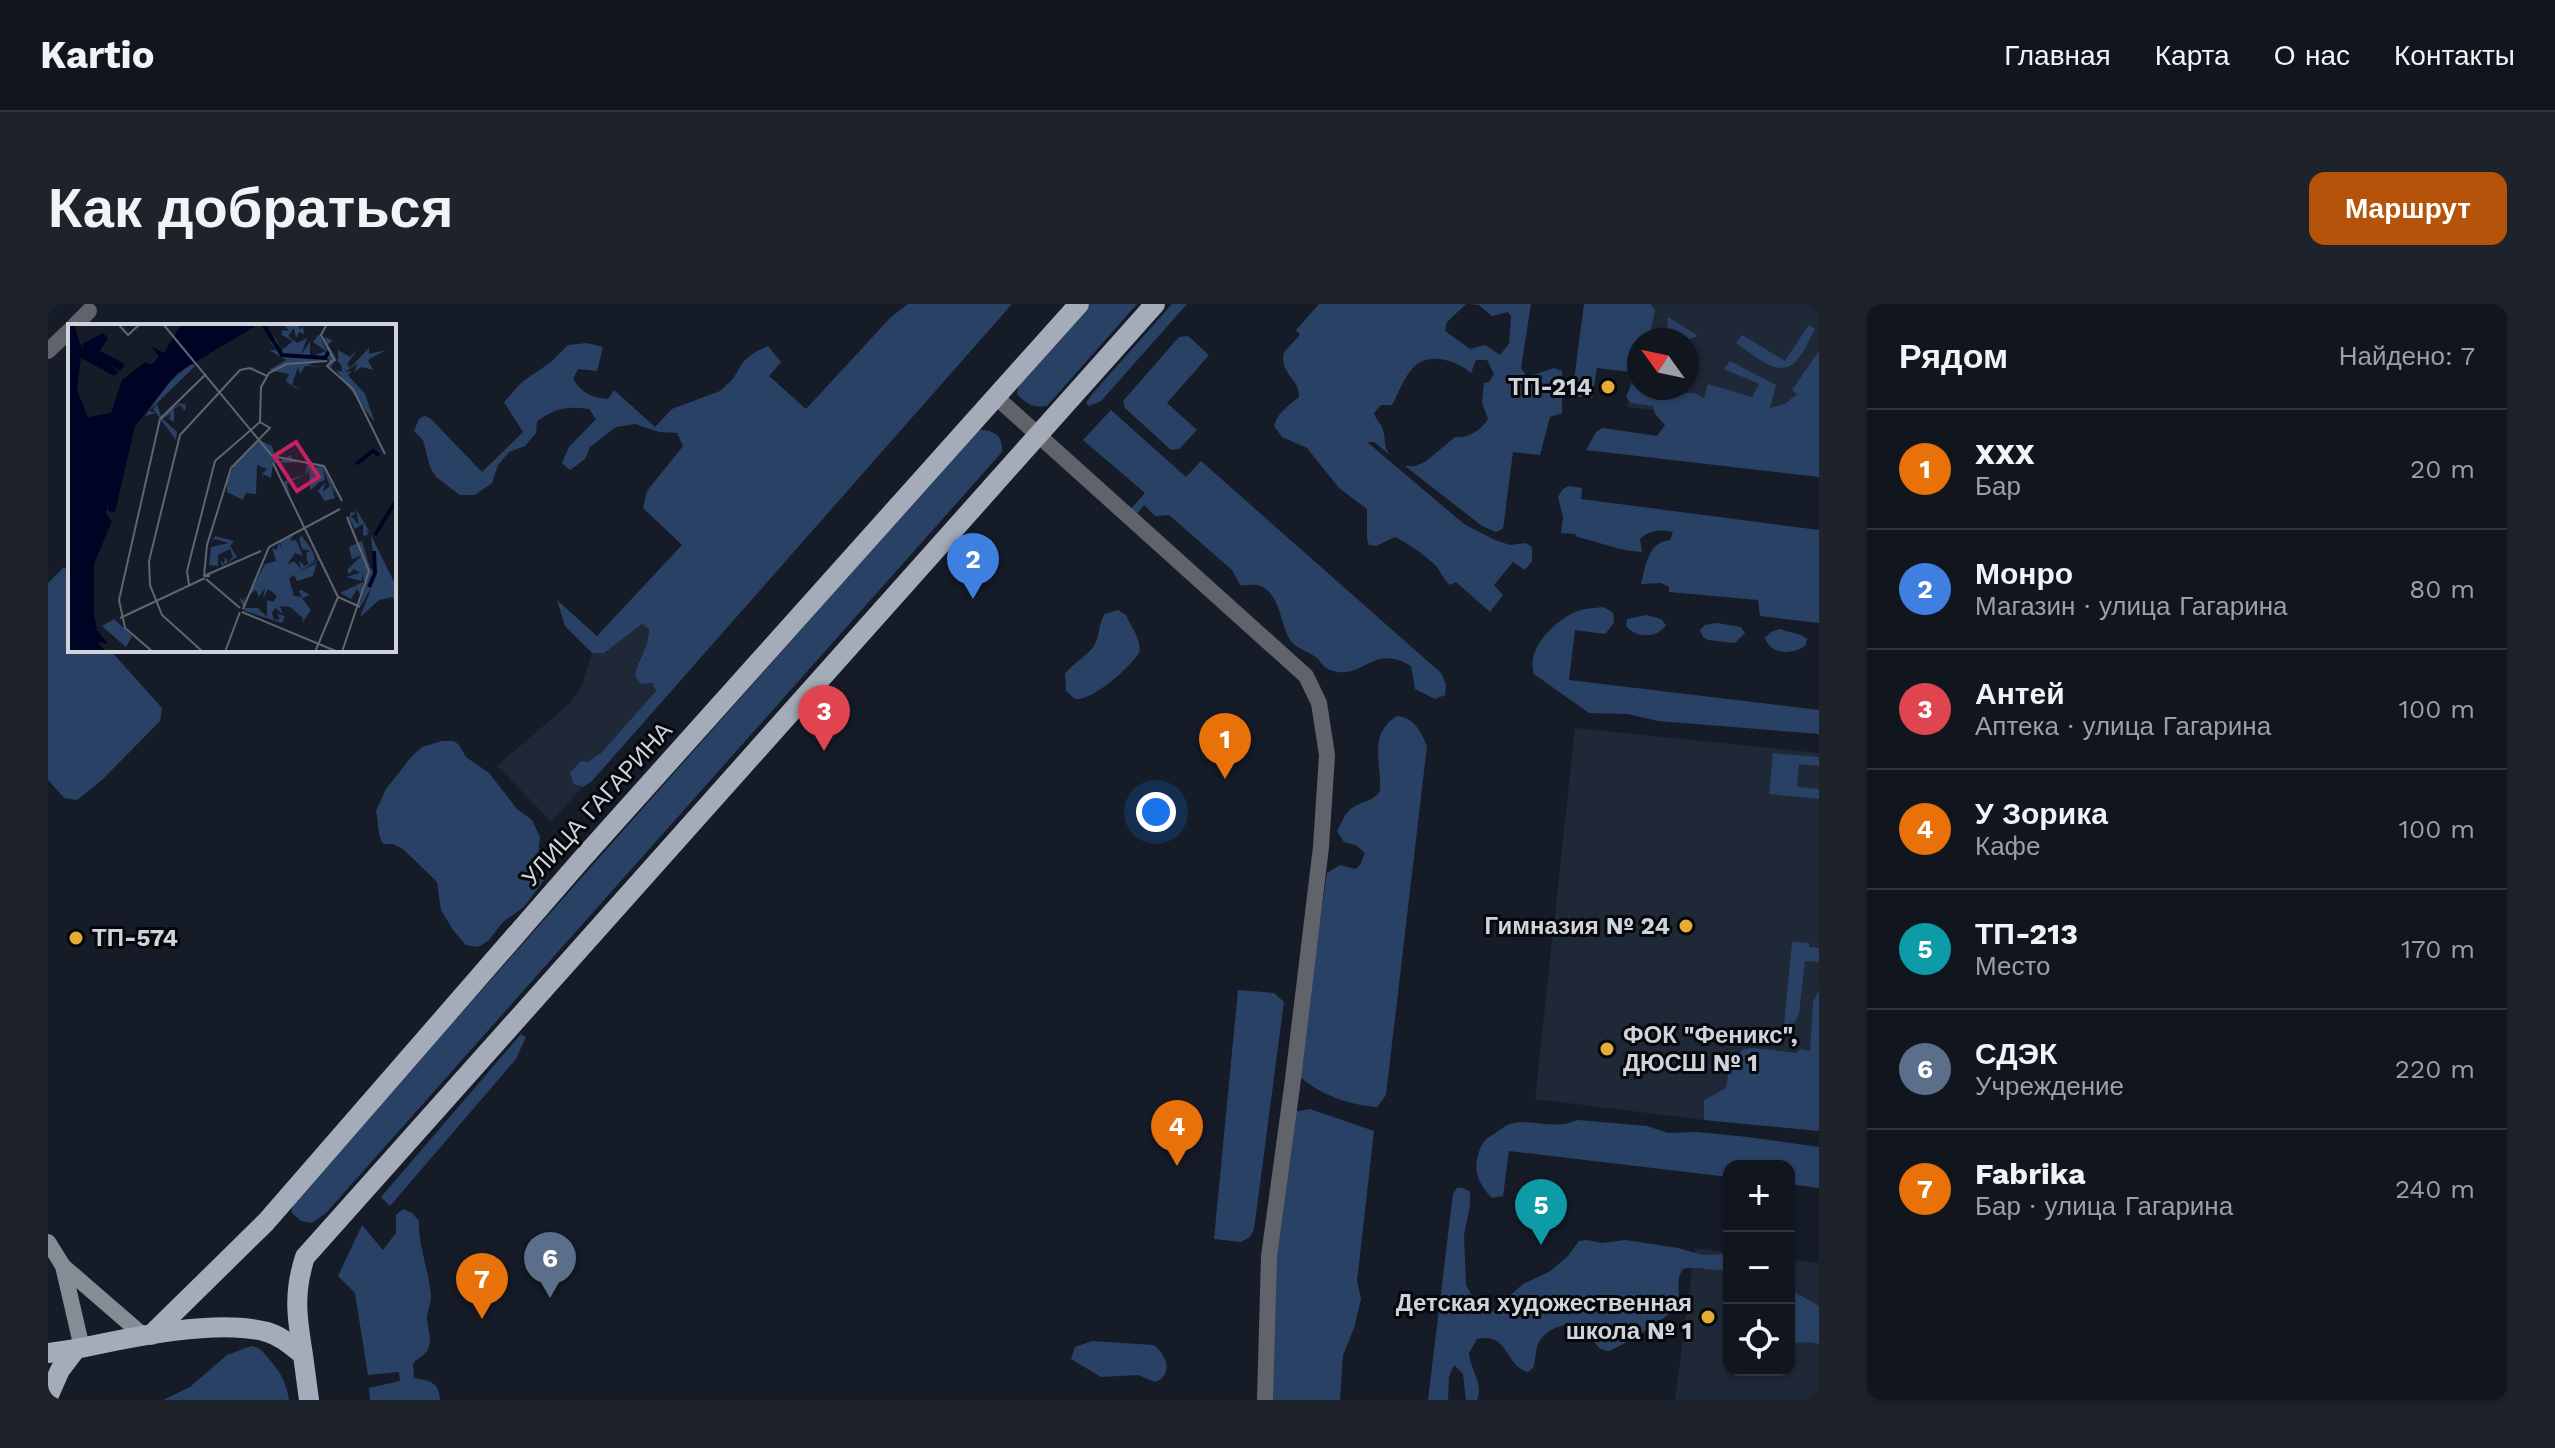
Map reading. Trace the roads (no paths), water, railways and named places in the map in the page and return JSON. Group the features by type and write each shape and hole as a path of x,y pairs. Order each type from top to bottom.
{"main road":[{"name":"УЛИЦА ГАГАРИНА","path":"148,1336 266,1222 581,860 1079,304"},
{"path":"309,1400 295,1311 297,1287 305,1257 1155,304"},
{"path":"48,1353 148,1336 238,1326 269,1332 303,1355"},
{"path":"48,1397 60,1370 79,1349"}],"street":[{"path":"76,324 89,311"},
{"path":"48,351 68,332"},
{"path":"996,397 1306,676 1319,703 1327,755 1321,847 1269,1256 1265,1400"},
{"path":"48,1242 63,1266 148,1336"},
{"path":"63,1266 79,1349"}],"place":[{"name":"ТП-214","path":"1608,387"},
{"name":"Монро","path":"973,599"},
{"name":"Антей","path":"824,751"},
{"name":"XXX","path":"1225,779"},
{"name":"Гимназия № 24","path":"1686,926"},
{"name":"ТП-574","path":"76,938"},
{"name":"ФОК \"Феникс\", ДЮСШ № 1","path":"1607,1049"},
{"name":"У Зорика","path":"1177,1166"},
{"name":"ТП-213","path":"1541,1245"},
{"name":"СДЭК","path":"550,1298"},
{"name":"Детская художественная школа № 1","path":"1708,1317"},
{"name":"Fabrika","path":"482,1319"}]}
